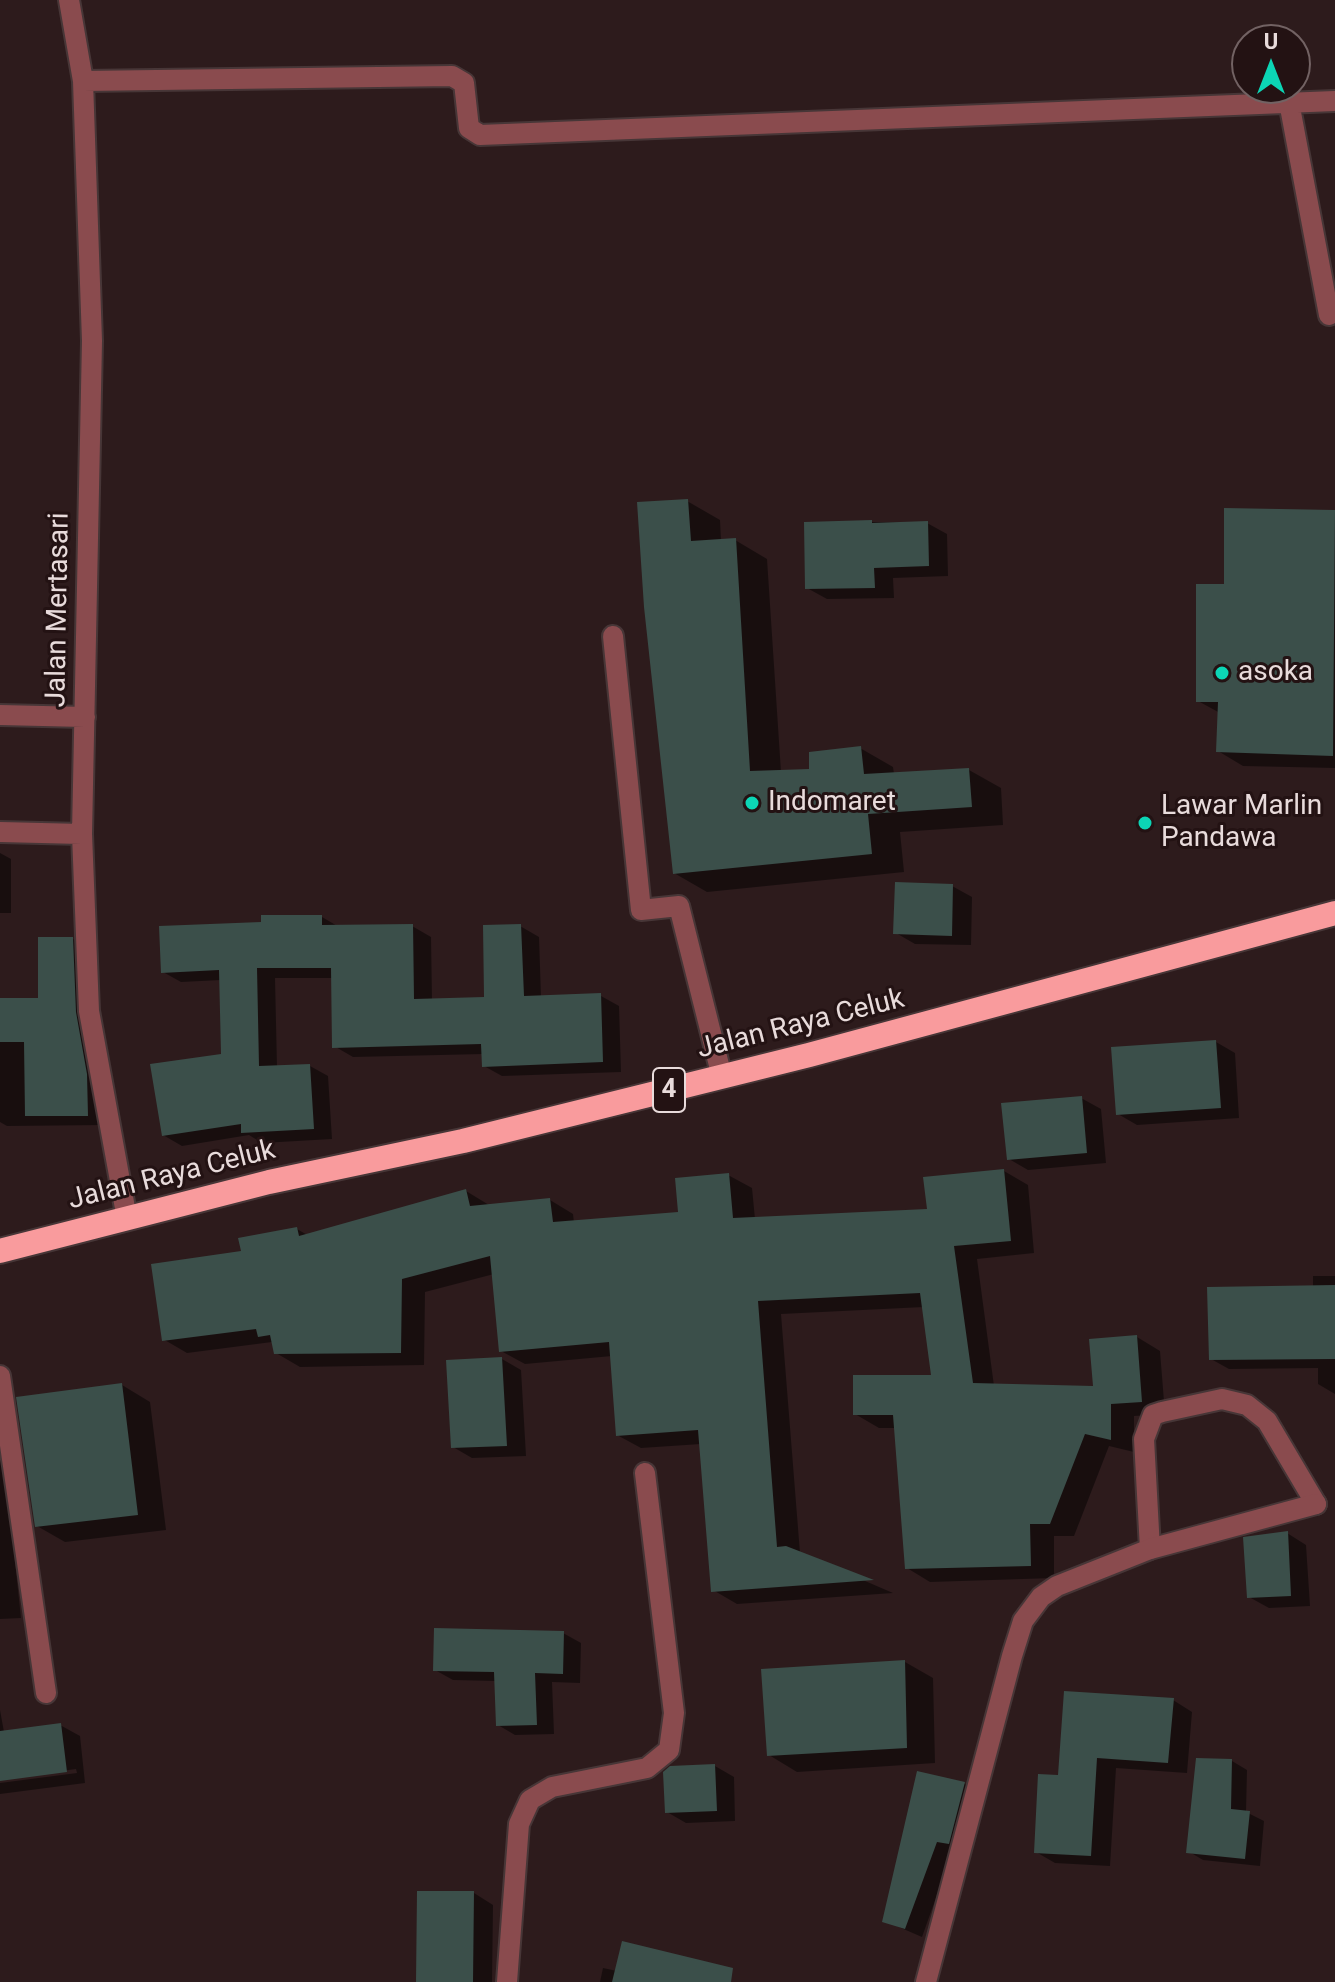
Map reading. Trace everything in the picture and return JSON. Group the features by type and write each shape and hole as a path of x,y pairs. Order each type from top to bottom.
{"highway":[{"name":"Jalan Raya Celuk","path":"0,1251 269,1182 463,1141 722,1077 1335,913"}],"street":[{"name":"Jalan Mertasari","path":"69,0 83,81 92,341 82,834 89,1011 127,1219"},
{"path":"83,81 452,76 464,83 469,128 480,135 1240,104"},
{"path":"1311,102 1335,101"},
{"path":"1289,104 1329,315"},
{"path":"613,636 641,910 679,906 722,1077"},
{"path":"0,715 85,717"},
{"path":"0,832 82,834"},
{"path":"0,1376 46,1693"},
{"path":"926,1982 1023,1621 1041,1597 1057,1586 1150,1549 1316,1504 1267,1421 1247,1405 1222,1399 1153,1415 1144,1439 1150,1549"},
{"path":"507,1982 519,1824 530,1800 552,1787 647,1768 669,1750 674,1713 645,1473"}],"building":[{"path":"688,499 691,541 736,538 750,771 809,769 809,752 861,746 864,774 969,768 972,807 868,814 872,854 673,874 644,607 637,502"},
{"path":"1224,508 1335,510 1333,756 1216,752 1218,702 1196,702 1196,584 1224,584"},
{"path":"872,520 872,523 928,521 929,566 874,568 875,588 805,589 804,522"},
{"path":"895,882 953,884 952,936 893,934"},
{"path":"261,915 322,915 322,925 413,924 414,999 484,997 483,925 521,924 524,996 601,993 603,1062 482,1067 481,1044 332,1048 331,968 257,968 259,1066 310,1064 314,1129 241,1133 241,1124 162,1136 150,1064 221,1054 219,970 161,973 159,926 261,922"},
{"path":"38,937 73,937 76,1012 87,1074 88,1116 25,1116 24,1042 0,1042 0,998 38,998"},
{"path":"1216,1040 1221,1108 1116,1115 1111,1047"},
{"path":"1082,1096 1087,1153 1007,1160 1001,1103"},
{"path":"1004,1169 1011,1241 954,1246 973,1383 1093,1386 1089,1339 1137,1335 1142,1402 1111,1404 1111,1440 1085,1434 1050,1524 1030,1524 1031,1566 905,1569 893,1415 853,1415 853,1375 931,1375 920,1293 758,1301 777,1547 786,1546 874,1580 711,1592 698,1430 616,1436 609,1342 499,1352 490,1256 402,1279 401,1353 274,1354 270,1335 258,1337 256,1329 162,1341 151,1264 241,1251 238,1238 297,1227 299,1236 466,1189 470,1206 550,1198 553,1222 678,1212 675,1178 729,1173 733,1218 927,1209 923,1177"},
{"path":"1335,1285 1335,1359 1209,1360 1207,1287"},
{"path":"502,1357 507,1446 451,1448 446,1360"},
{"path":"122,1383 138,1515 35,1527 16,1397"},
{"path":"1288,1531 1291,1596 1247,1598 1243,1537"},
{"path":"434,1628 564,1631 563,1674 535,1673 537,1725 496,1726 494,1672 433,1671"},
{"path":"905,1660 907,1748 767,1756 761,1669"},
{"path":"1064,1691 1174,1698 1168,1763 1097,1758 1091,1856 1034,1853 1038,1774 1058,1775"},
{"path":"61,1723 67,1772 0,1781 0,1731"},
{"path":"1196,1758 1232,1759 1231,1809 1250,1811 1245,1859 1186,1853"},
{"path":"715,1764 717,1811 665,1813 663,1772 670,1766"},
{"path":"917,1771 965,1782 949,1844 937,1842 905,1929 882,1922"},
{"path":"417,1891 474,1891 473,1982 416,1982"},
{"path":"622,1941 733,1968 731,1982 612,1982"}],"place":[{"name":"asoka","path":"1222,673"},
{"name":"Indomaret","path":"752,803"},
{"name":"Lawar Marlin Pandawa","path":"1145,823"}]}
